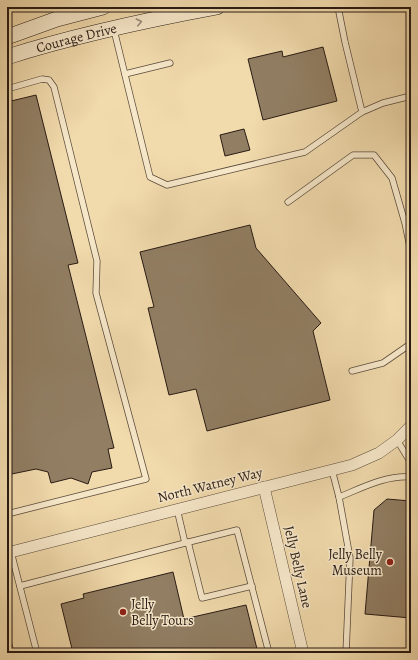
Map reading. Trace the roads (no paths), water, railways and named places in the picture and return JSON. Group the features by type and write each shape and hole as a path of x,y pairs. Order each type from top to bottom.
{"street":[{"name":"Courage Drive","path":"7,36 57,19 103,7"},
{"name":"Courage Drive","path":"7,57 113,28 218,7"},
{"name":"North Watney Way","path":"9,552 352,465 379,453 397,440 411,426"},
{"name":"Jelly Belly Lane","path":"264,487 303,652"}],"lane":[{"path":"338,7 362,112"},
{"path":"113,28 150,177 167,185 305,152 362,112 383,103 411,96"},
{"path":"125,74 170,63"},
{"path":"7,89 42,79 49,80 54,86 97,261 96,293 146,479 7,514"},
{"path":"288,202 353,155 374,155 392,178 405,223 411,252"},
{"path":"352,371 383,363 411,341"},
{"path":"397,440 411,463"},
{"path":"332,470 339,497 350,558 346,653"},
{"path":"339,497 382,480 405,477 411,478"},
{"path":"178,509 202,598 252,586"},
{"path":"20,586 237,530 269,653"},
{"path":"9,552 20,586 37,653"},
{"path":"7,636 12,653"},
{"path":"303,652 321,653"}],"place":[{"name":"Jelly Belly Museum","path":"390,562"},
{"name":"Jelly Belly Tours","path":"123,612"}]}
